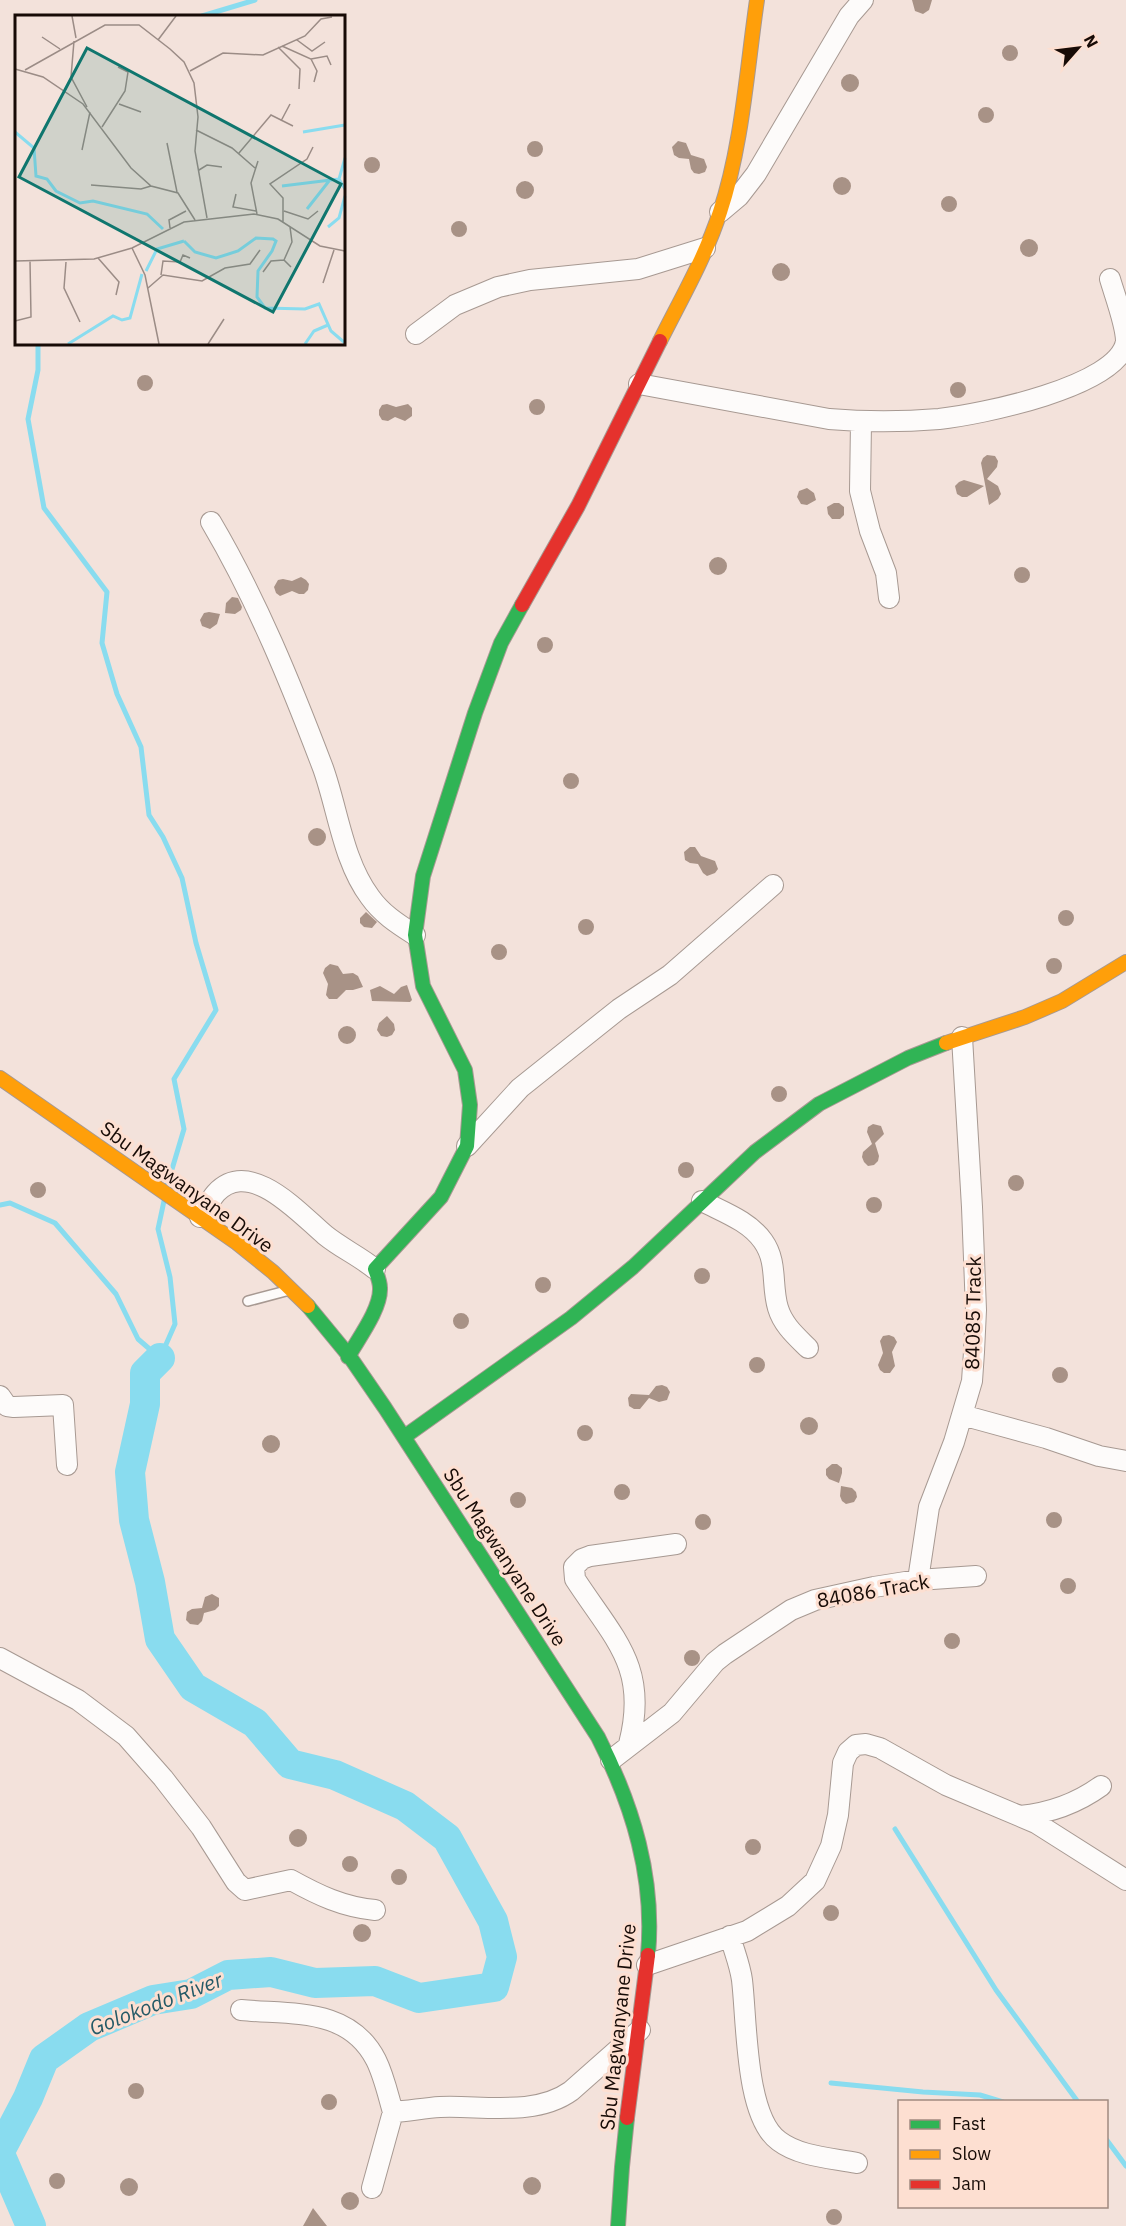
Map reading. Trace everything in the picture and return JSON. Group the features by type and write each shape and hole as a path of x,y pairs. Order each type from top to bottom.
{"street":[{"path":"375,1269 441,1197 467,1146 470,1126 470,1105 465,1070 423,986 417,955 415,935 423,876 491,666 510,626 578,506 692,280 720,212 735,151 758,0"},
{"path":"720,212 739,196 756,174 849,16 863,0"},
{"path":"416,334 455,305 498,287 530,280 638,269 705,248"},
{"path":"639,384 764,409 861,422 936,419 974,414 1063,390 1106,370 1122,352 1126,341 1125,329 1110,279"},
{"path":"861,422 860,491 864,510 886,573 889,598"},
{"path":"211,522 248,590 283,667 324,771 339,823 360,880 369,897 390,919 415,935"},
{"path":"467,1146 520,1088 619,1009 670,975 773,885"},
{"path":"404,1437 571,1318 633,1267 754,1152 819,1104 908,1058 962,1037 1025,1017 1062,1001 1126,962"},
{"name":"84085 Track","path":"918,1580 929,1507 954,1442 972,1381 976,1310 968,1114 962,1037"},
{"name":"Sbu Magwanyane Drive","path":"0,1078 139,1177 195,1213 257,1259 291,1289 317,1317 348,1356 404,1437 584,1713 611,1760 629,1807 641,1849 647,1882 650,1920 640,2030 619,2187 618,2226"},
{"path":"195,1213 230,1183 243,1180 254,1183 271,1191 300,1212 326,1236 361,1257 375,1269 380,1284 377,1300 348,1356"},
{"path":"702,1201 737,1219 763,1240 773,1264 775,1297 780,1315 808,1348"},
{"path":"0,1396 7,1406 63,1405 67,1465"},
{"path":"962,1415 1126,1461"},
{"path":"629,1744 636,1702 632,1673 615,1639 575,1579 574,1567 582,1559 590,1556 676,1544"},
{"name":"84086 Track","path":"611,1760 672,1713 708,1669 725,1654 791,1610 833,1595 918,1580 976,1576"},
{"path":"0,1658 78,1700 126,1736 163,1778 201,1827 236,1882 245,1890 291,1880 321,1897 356,1908 375,1910"},
{"path":"647,1965 747,1931 788,1906 815,1881 831,1846 838,1815 843,1763 848,1752 856,1745 866,1744 879,1748 946,1785 1020,1816 1052,1832 1126,1880"},
{"path":"1020,1816 1060,1809 1101,1786"},
{"path":"730,1936 742,1979 756,2106 765,2128 778,2141 792,2149 857,2163"},
{"path":"241,2010 329,2018 361,2037 376,2059 393,2112 372,2188"},
{"path":"393,2112 439,2107 517,2106 547,2103 570,2091 640,2030"}],"lane":[{"path":"248,1301 291,1289"}],"building":[{"path":"912,0 932,0 929,10 923,14 915,11"},
{"path":"1007,45 1013,45 1018,53 1016,59 1007,61 1002,56 1002,50"},
{"path":"850,74 856,77 859,83 856,89 850,92 844,89 841,83 844,77"},
{"path":"983,107 989,107 994,115 992,121 983,123 978,118 978,112"},
{"path":"532,141 538,141 543,149 541,155 532,157 527,152 527,146"},
{"path":"678,141 686,143 691,155 704,159 707,167 705,172 694,173 689,159 674,155 672,147"},
{"path":"369,157 375,157 380,165 378,171 369,173 364,168 364,162"},
{"path":"842,177 848,180 851,186 848,192 842,195 836,192 833,186 836,180"},
{"path":"525,181 531,184 534,190 531,196 525,199 519,196 516,190 519,184"},
{"path":"946,196 952,196 957,204 955,210 946,212 941,207 941,201"},
{"path":"456,221 462,221 467,229 465,235 456,237 451,232 451,226"},
{"path":"1029,239 1035,242 1038,248 1035,254 1029,257 1023,254 1020,248 1023,242"},
{"path":"781,263 787,266 790,272 787,278 781,281 775,278 772,272 775,266"},
{"path":"142,375 148,375 153,383 151,389 142,391 137,386 137,380"},
{"path":"955,382 961,382 966,390 964,396 955,398 950,393 950,387"},
{"path":"534,399 540,399 545,407 543,413 534,415 529,410 529,404"},
{"path":"408,404 412,408 412,416 405,421 395,417 388,421 382,420 379,410 382,405 396,407"},
{"path":"987,455 995,456 998,461 997,467 987,479 998,486 1001,494 989,505 981,463"},
{"path":"964,480 984,486 967,497 962,497 957,494 955,486"},
{"path":"807,488 814,493 816,500 807,505 801,504 797,497 799,491"},
{"path":"839,503 844,507 844,515 840,519 832,519 828,514 827,507"},
{"path":"718,557 724,560 727,566 724,572 718,575 712,572 709,566 712,560"},
{"path":"1019,567 1025,567 1030,575 1028,581 1019,583 1014,578 1014,572"},
{"path":"301,577 309,584 304,594 292,591 280,596 276,593 274,587 278,580 292,581"},
{"path":"232,597 238,598 241,610 235,614 225,613 226,603"},
{"path":"204,613 220,614 217,624 210,629 202,626 200,620"},
{"path":"542,637 548,637 553,645 551,651 542,653 537,648 537,642"},
{"path":"568,773 574,773 579,781 577,787 568,789 563,784 563,778"},
{"path":"317,828 323,831 326,837 323,843 317,846 311,843 308,837 311,831"},
{"path":"690,847 695,847 701,856 715,861 718,869 715,873 707,876 698,864 685,860 684,852"},
{"path":"1063,910 1069,910 1074,918 1072,924 1063,926 1058,921 1058,915"},
{"path":"366,912 377,922 372,928 364,927 360,923 360,918"},
{"path":"583,919 589,919 594,927 592,933 583,935 578,930 578,924"},
{"path":"496,944 502,944 507,952 505,958 496,960 491,955 491,949"},
{"path":"1051,958 1057,958 1062,966 1060,972 1051,974 1046,969 1046,963"},
{"path":"330,964 338,966 343,974 353,973 358,976 363,987 346,990 337,999 329,999 326,995 328,984 323,973"},
{"path":"407,985 412,1000 410,1002 372,1001 370,990 380,986 394,994"},
{"path":"387,1016 394,1024 395,1030 387,1037 381,1036 377,1030 379,1023"},
{"path":"347,1026 353,1029 356,1035 353,1041 347,1044 341,1041 338,1035 341,1029"},
{"path":"776,1086 782,1086 787,1094 785,1100 776,1102 771,1097 771,1091"},
{"path":"873,1124 881,1126 884,1134 875,1143 879,1156 878,1161 868,1166 862,1157 863,1152 872,1144 867,1132 868,1127"},
{"path":"683,1162 689,1162 694,1170 692,1176 683,1178 678,1173 678,1167"},
{"path":"1013,1175 1019,1175 1024,1183 1022,1189 1013,1191 1008,1186 1008,1180"},
{"path":"35,1182 41,1182 46,1190 44,1196 35,1198 30,1193 30,1187"},
{"path":"871,1197 877,1197 882,1205 880,1211 871,1213 866,1208 866,1202"},
{"path":"699,1268 705,1268 710,1276 708,1282 699,1284 694,1279 694,1273"},
{"path":"540,1277 546,1277 551,1285 549,1291 540,1293 535,1288 535,1282"},
{"path":"458,1313 464,1313 469,1321 467,1327 458,1329 453,1324 453,1318"},
{"path":"889,1335 897,1342 892,1352 895,1366 890,1373 884,1373 878,1365 883,1353 880,1341 883,1336"},
{"path":"754,1357 760,1357 765,1365 763,1371 754,1373 749,1368 749,1362"},
{"path":"1057,1367 1063,1367 1068,1375 1066,1381 1057,1383 1052,1378 1052,1372"},
{"path":"662,1385 670,1392 667,1400 659,1402 649,1398 640,1409 629,1406 628,1398 631,1394 649,1395 656,1386"},
{"path":"809,1417 815,1420 818,1426 815,1432 809,1435 803,1432 800,1426 803,1420"},
{"path":"582,1425 588,1425 593,1433 591,1439 582,1441 577,1436 577,1430"},
{"path":"271,1435 277,1438 280,1444 277,1450 271,1453 265,1450 262,1444 265,1438"},
{"path":"832,1464 837,1464 842,1468 839,1483 829,1479 826,1475 826,1469"},
{"path":"619,1484 625,1484 630,1492 628,1498 619,1500 614,1495 614,1489"},
{"path":"841,1486 852,1488 856,1492 857,1497 854,1502 846,1504 842,1501"},
{"path":"515,1492 521,1492 526,1500 524,1506 515,1508 510,1503 510,1497"},
{"path":"1051,1512 1057,1512 1062,1520 1060,1526 1051,1528 1046,1523 1046,1517"},
{"path":"700,1514 706,1514 711,1522 709,1528 700,1530 695,1525 695,1519"},
{"path":"1065,1578 1071,1578 1076,1586 1074,1592 1065,1594 1060,1589 1060,1583"},
{"path":"212,1594 219,1598 219,1606 215,1610 204,1613 198,1625 190,1624 186,1620 187,1612 202,1608 205,1597"},
{"path":"949,1633 955,1633 960,1641 958,1647 949,1649 944,1644 944,1638"},
{"path":"689,1650 695,1650 700,1658 698,1664 689,1666 684,1661 684,1655"},
{"path":"298,1829 304,1832 307,1838 304,1844 298,1847 292,1844 289,1838 292,1832"},
{"path":"750,1839 756,1839 761,1847 759,1853 750,1855 745,1850 745,1844"},
{"path":"347,1856 353,1856 358,1864 356,1870 347,1872 342,1867 342,1861"},
{"path":"396,1869 402,1869 407,1877 405,1883 396,1885 391,1880 391,1874"},
{"path":"828,1905 834,1905 839,1913 837,1919 828,1921 823,1916 823,1910"},
{"path":"362,1924 368,1927 371,1933 368,1939 362,1942 356,1939 353,1933 356,1927"},
{"path":"133,2083 139,2083 144,2091 142,2097 133,2099 128,2094 128,2088"},
{"path":"326,2094 332,2094 337,2102 335,2108 326,2110 321,2105 321,2099"},
{"path":"54,2173 60,2173 65,2181 63,2187 54,2189 49,2184 49,2178"},
{"path":"532,2177 538,2180 541,2186 538,2192 532,2195 526,2192 523,2186 526,2180"},
{"path":"129,2178 135,2181 138,2187 135,2193 129,2196 123,2193 120,2187 123,2181"},
{"path":"350,2192 356,2195 359,2201 356,2207 350,2210 344,2207 341,2201 344,2195"},
{"path":"313,2208 327,2226 303,2226"},
{"path":"831,2209 837,2209 842,2217 840,2223 831,2225 826,2220 826,2214"}],"waterway":[{"path":"205,15 255,0"},
{"path":"38,345 38,370 28,419 44,508 107,592 102,643 117,694 141,747 149,815 163,837 182,878 196,943 216,1010 174,1079 184,1129 167,1186"},
{"path":"0,1205 10,1203 55,1223 116,1294 138,1339 160,1358 175,1324 170,1277 158,1229 164,1201"},
{"name":"Golokodo River","path":"0,2151 28,2098 44,2059 89,2027 153,2000 191,1994 228,1975 271,1972 315,1983 375,1981 419,1998 494,1987 502,1957 493,1921 447,1838 405,1806 335,1775 290,1764 255,1723 193,1687 160,1639 150,1582 134,1520 130,1472 145,1404 145,1373 160,1358"},
{"path":"895,1829 996,1990 1077,2100"},
{"path":"831,2083 980,2095 996,2100"},
{"path":"1108,2142 1126,2166"},
{"name":"Golokodo River","path":"0,2154 31,2226"}],"traffic: fast":[{"path":"348,1357 377,1305 380,1288 375,1269 441,1197 467,1146 470,1105 465,1070 423,986 415,935 423,876 475,713 501,643 522,605"},
{"path":"404,1437 571,1318 633,1267 755,1152 819,1104 908,1058 946,1043"},
{"path":"308,1306 350,1357 385,1408 598,1737 622,1789 639,1843 648,1898 648,1955"},
{"path":"618,2226 627,2118"}],"traffic: slow":[{"path":"660,341 707,246 720,212 739,134 757,0"},
{"path":"946,1043 1025,1017 1062,1001 1126,962"},
{"path":"0,1078 237,1243 273,1272 308,1306"}],"traffic: jam":[{"path":"522,605 578,506 660,341"},
{"path":"627,2118 648,1955"}]}
